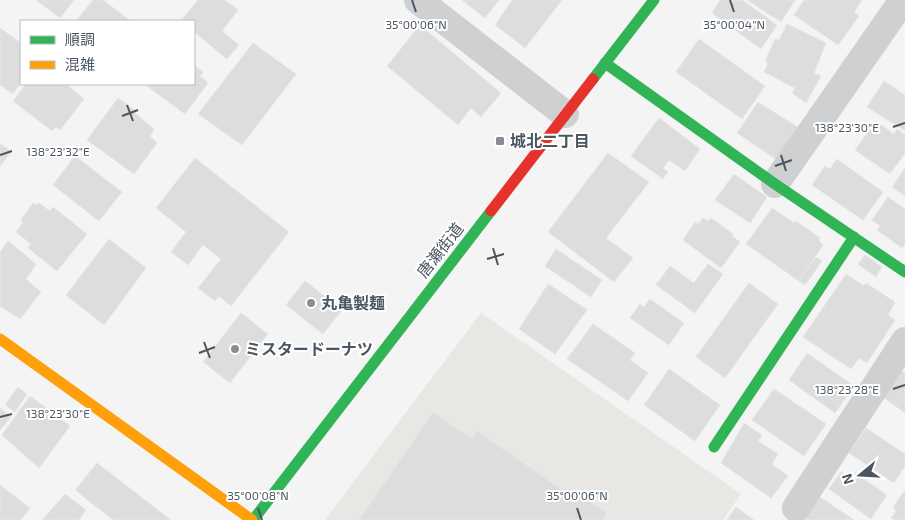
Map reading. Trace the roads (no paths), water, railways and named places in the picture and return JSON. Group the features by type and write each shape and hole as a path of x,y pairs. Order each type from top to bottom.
{"street":[{"path":"418,0 565,114"},
{"name":"唐瀬街道","path":"253,520 654,0"},
{"path":"775,184 903,0"},
{"path":"605,62 775,184 905,272"},
{"path":"714,447 854,237"},
{"path":"0,338 253,520"},
{"path":"796,508 905,341"}],"place":[{"name":"城北二丁目","path":"500,141"},
{"name":"丸亀製麺","path":"311,303"},
{"name":"ミスタードーナツ","path":"235,349"}]}
